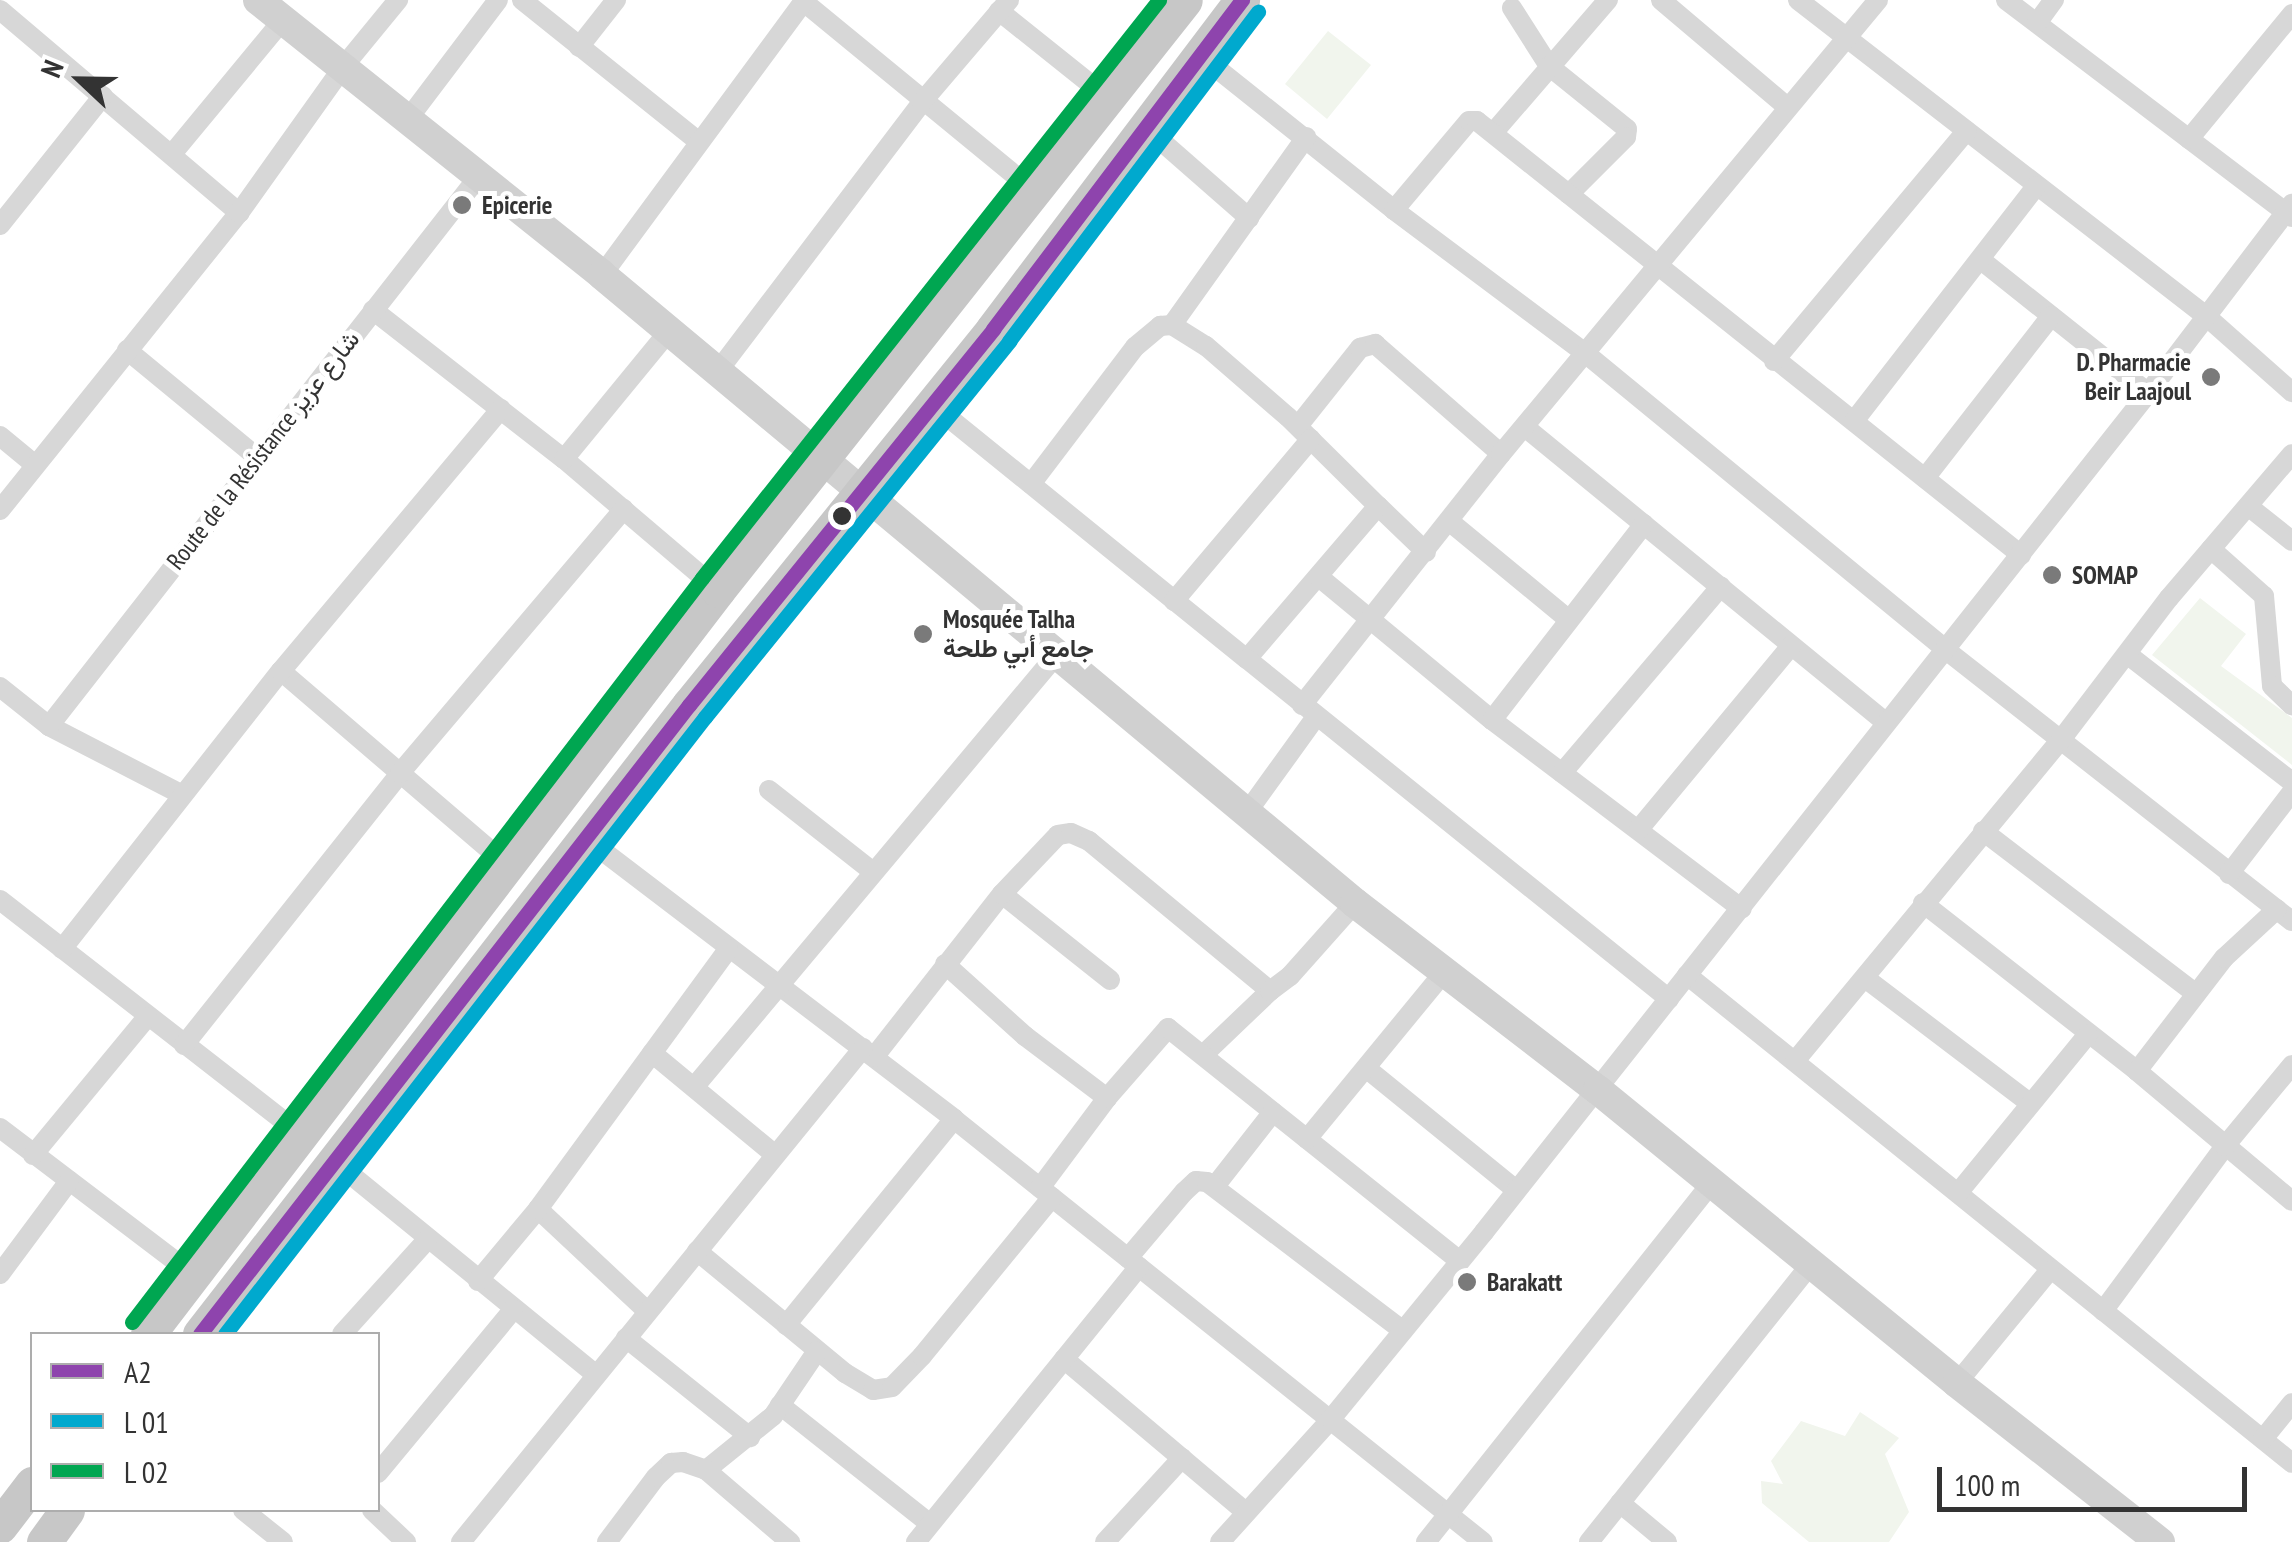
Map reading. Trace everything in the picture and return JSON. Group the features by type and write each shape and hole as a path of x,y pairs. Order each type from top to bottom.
{"highway":[{"path":"150,1332 510,867 718,590 825,460 1185,0"},
{"path":"202,1332 933,405 1242,0"},
{"path":"0,1526 30,1487"}],"main road":[{"path":"258,0 602,274 1355,902 1598,1090 1957,1383 2160,1542"}],"street":[{"path":"0,510 240,212 342,67 398,0"},
{"path":"408,119 498,0"},
{"path":"522,0 699,142"},
{"path":"580,47 616,0"},
{"path":"1493,133 1608,0"},
{"path":"1660,0 1786,107"},
{"path":"1798,0 2206,316 2292,392"},
{"path":"1248,811 1309,711 1448,521 1878,0"},
{"path":"1220,1542 1331,1420 1598,1090 2290,211 2006,0"},
{"path":"2037,23 2054,0"},
{"path":"602,274 804,1 1035,192"},
{"path":"1511,3 1549,66 1602,106 1628,133 1568,194"},
{"path":"718,370 922,102 1004,6 1108,98"},
{"path":"0,10 240,212"},
{"path":"2190,139 2292,14"},
{"path":"172,154 283,20"},
{"path":"1200,55 1394,210 1585,353 1946,650 2284,915 2243,937 2137,1071"},
{"path":"0,226 103,96"},
{"path":"1394,210 1469,121 1493,133 2021,555"},
{"path":"1144,126 1249,218"},
{"path":"1774,361 1966,131"},
{"path":"1172,326 1306,138"},
{"name":"Route de la Résistance شارع عزيز","path":"49,726 479,176"},
{"path":"1854,422 2036,186"},
{"path":"1981,260 2148,393"},
{"path":"373,310 564,459 718,590"},
{"path":"1925,478 2051,316"},
{"path":"1030,484 1134,347 1160,326 1172,326 1206,346 1304,432 1426,552"},
{"path":"564,459 670,330"},
{"path":"1174,601 1304,432 1360,348 1375,344 1501,454"},
{"path":"127,350 258,458"},
{"path":"933,405 1669,998"},
{"path":"62,949 281,671 502,409"},
{"path":"1526,428 1886,723"},
{"path":"0,436 34,464"},
{"path":"1794,1061 2292,454"},
{"path":"1246,659 1378,506"},
{"path":"2248,506 2292,541"},
{"path":"184,1045 400,773 624,509"},
{"path":"1448,521 1568,618"},
{"path":"1492,720 1644,524"},
{"path":"2211,549 2264,596 2272,686 2292,705"},
{"path":"1318,577 1492,720 1742,909"},
{"path":"1562,772 1722,586"},
{"path":"1639,829 1791,646"},
{"path":"696,1086 776,985 1058,653"},
{"path":"2127,654 2292,782"},
{"path":"281,671 510,867"},
{"path":"0,687 49,726 181,794"},
{"path":"769,790 872,872"},
{"path":"2229,874 2292,792"},
{"path":"1982,831 2196,994"},
{"path":"466,1540 774,1154 869,1052 1045,845 1071,833 1088,841 1270,991"},
{"path":"587,839 869,1052 1483,1542"},
{"path":"1002,894 1110,980"},
{"path":"0,900 302,1135"},
{"path":"1204,1055 1355,902"},
{"path":"1923,903 2137,1071 2292,1201"},
{"path":"478,1281 538,1209 728,949"},
{"path":"945,964 1025,1036 1106,1098"},
{"path":"1308,1139 1445,971"},
{"path":"1687,975 2049,1271 2292,1463"},
{"path":"1865,978 2031,1104"},
{"path":"33,1156 147,1017"},
{"path":"697,1251 873,1390 892,1386 1046,1193 1106,1098 1168,1028 1460,1260"},
{"path":"1958,1193 2088,1034"},
{"path":"652,1053 774,1154"},
{"path":"1366,1068 1516,1190"},
{"path":"2103,1311 2225,1146 2291,1069"},
{"path":"1215,1186 1273,1112"},
{"path":"786,1324 954,1119"},
{"path":"0,1128 194,1275"},
{"path":"334,1162 596,1375"},
{"path":"0,1274 68,1181"},
{"path":"916,1542 1064,1359 1196,1181 1215,1186 1403,1331"},
{"path":"1426,1542 1711,1184"},
{"path":"538,1209 648,1311"},
{"path":"344,1332 426,1240"},
{"path":"1588,1542 1810,1264"},
{"path":"1957,1383 2049,1271"},
{"path":"380,1471 513,1310"},
{"path":"626,1338 750,1437"},
{"path":"706,1470 750,1437 780,1405 818,1350"},
{"path":"1064,1359 1246,1512"},
{"path":"2263,1439 2292,1403"},
{"path":"780,1405 930,1524"},
{"path":"1105,1542 1182,1458"},
{"path":"607,1542 671,1463 693,1463 706,1470 777,1538"},
{"path":"1620,1503 1668,1542"},
{"path":"245,1512 283,1542"},
{"path":"374,1512 406,1542"}],"shaded area":[{"path":"1328,31 1371,65 1327,119 1285,84"},
{"path":"2200,598 2246,634 2221,666 2292,718 2292,765 2152,655"},
{"path":"1860,1412 1899,1438 1885,1454 1909,1512 1889,1542 1809,1542 1762,1503 1761,1481 1783,1484 1771,1461 1801,1421 1845,1436"}],"transit line":[{"path":"132,1322 702,578 1159,0"},
{"name":"A2","path":"202,1332 689,705 993,329 1242,0"},
{"path":"227,1332 705,717 1009,341 1258,12"}],"place":[{"name":"Epicerie","path":"462,205"},
{"name":"D. Pharmacie Beir Laajoul","path":"2211,377"},
{"name":"SOMAP","path":"2052,575"},
{"name":"Mosquée Talha جامع أبي طلحة","path":"923,634"},
{"name":"Barakatt","path":"1467,1282"}]}
